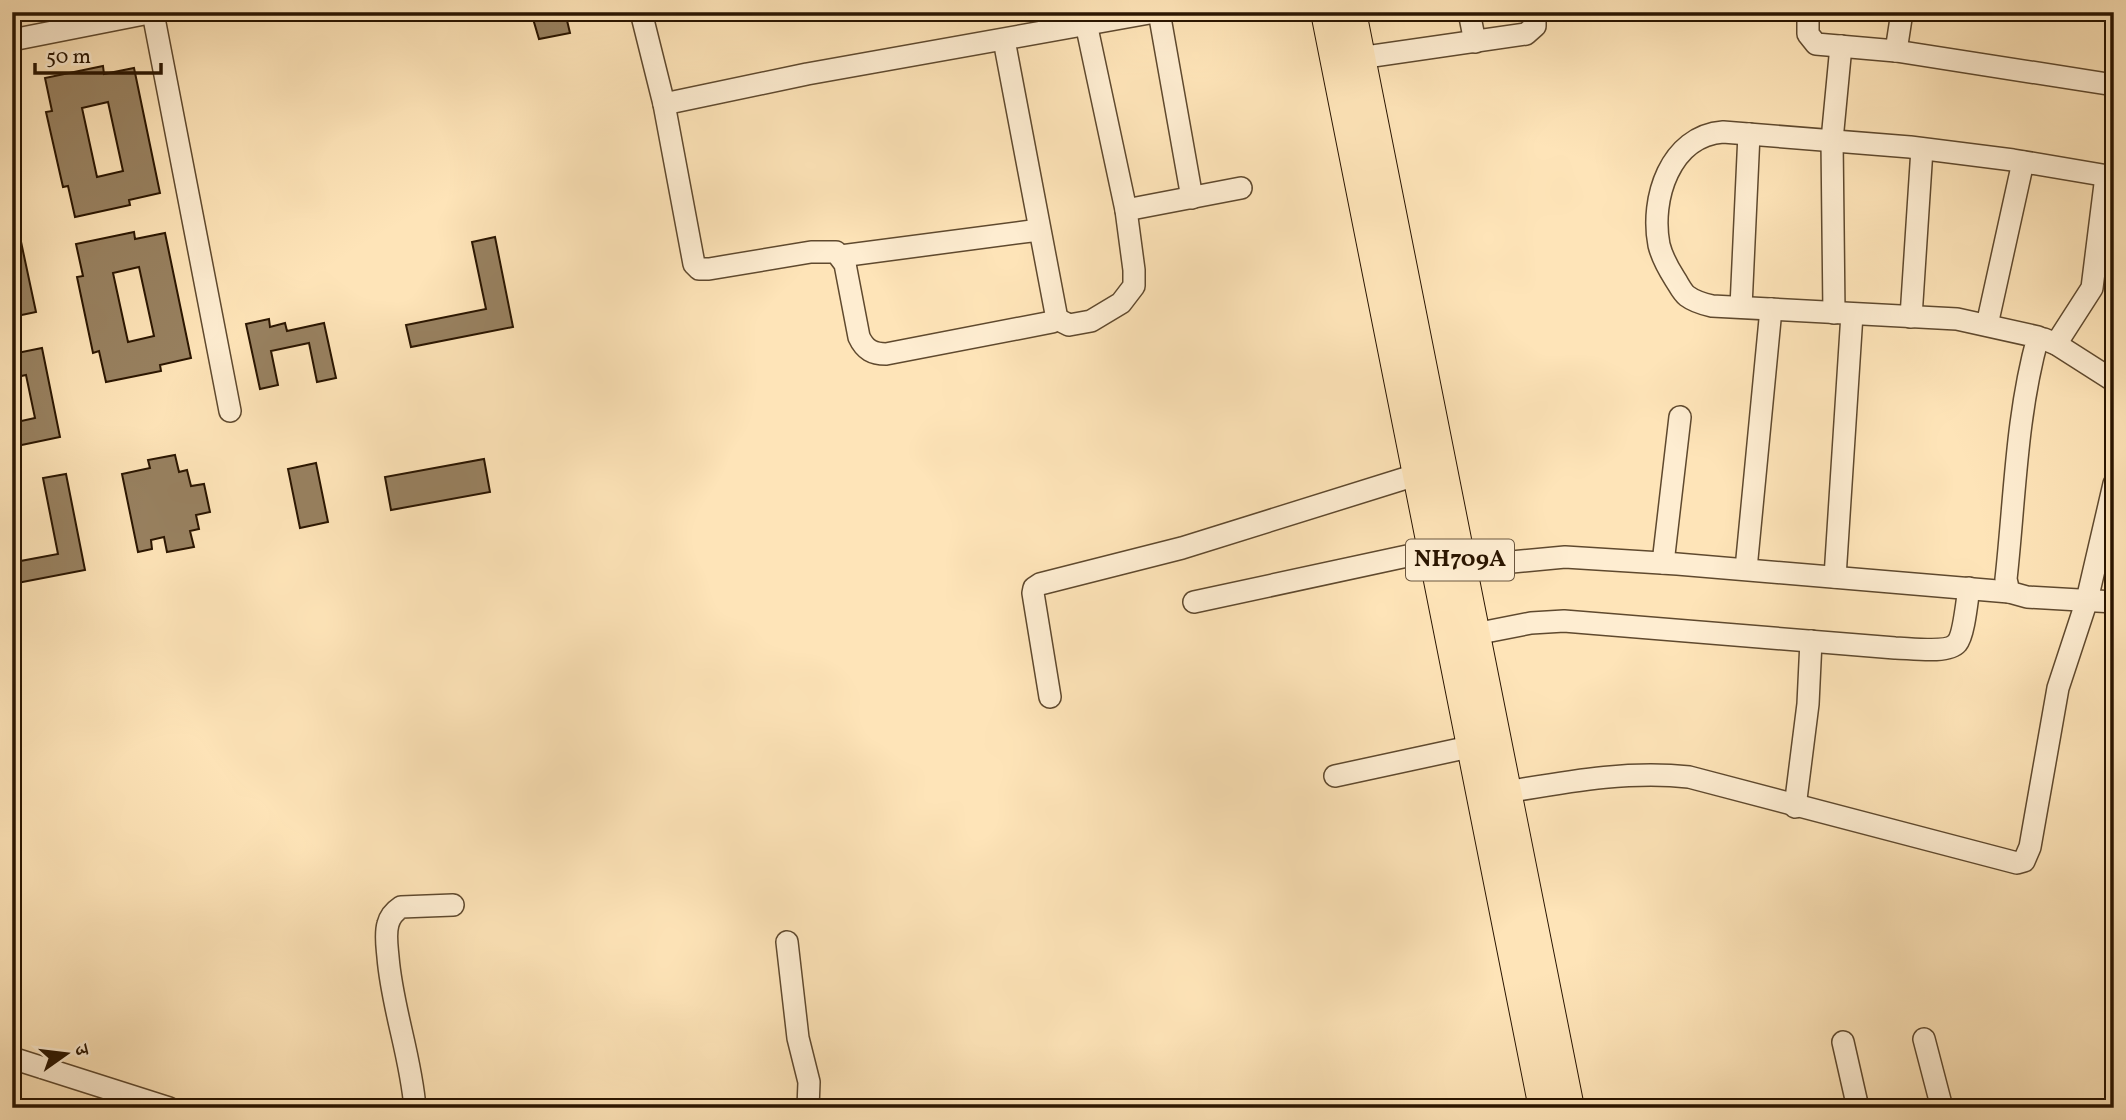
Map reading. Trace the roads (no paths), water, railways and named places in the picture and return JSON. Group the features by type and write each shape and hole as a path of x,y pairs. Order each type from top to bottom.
{"highway":[{"name":"NH709A","path":"1327,12 1419,474 1445,562 1475,634 1568,1108"},
{"name":"NH709A","path":"1350,12 1474,746 1545,1108"}],"street":[{"path":"12,40 153,12 230,411"},
{"path":"640,12 664,104 691,256 699,269 820,251 836,252 841,256 859,337 865,347 875,354 1057,319"},
{"path":"664,104 807,74 1004,40 1085,19 1157,12 1192,198"},
{"path":"1469,12 1475,42"},
{"path":"1359,58 1526,34 1535,26 1535,12"},
{"path":"1808,12 1808,34 1813,42 1896,51 2114,85"},
{"path":"1896,51 1902,12"},
{"path":"1057,319 1069,325 1091,321 1108,313 1130,293 1133,286 1134,270 1126,210 1085,19"},
{"path":"1004,40 1057,319"},
{"path":"1835,577 1843,314 1832,140 1841,47"},
{"path":"2009,592 2006,579 2022,409 2028,374 2047,340 2092,288 2110,176 1922,149 1749,134 1711,133 1695,140 1671,163 1664,182 1657,228 1663,257 1684,294 1699,303 1712,306 1957,319 2047,340 2114,381"},
{"path":"1741,307 1749,134"},
{"path":"1911,317 1922,149"},
{"path":"1987,325 2022,162"},
{"path":"1126,210 1241,188"},
{"path":"841,256 1039,230"},
{"path":"1746,569 1771,309"},
{"path":"1663,563 1680,417"},
{"path":"1050,697 1033,593 1034,588 1040,584 1182,548 1419,474"},
{"path":"1506,792 1567,782 1656,774 1689,777 1795,807 2017,863 2024,861 2030,847 2058,688 2087,600 2114,484"},
{"path":"1194,602 1445,562 1564,556 1969,588 2009,592 2027,597 2114,602"},
{"path":"1475,634 1557,621 1895,648 1942,649 1952,647 1960,639 1969,588"},
{"path":"1795,807 1808,704 1811,641"},
{"path":"1335,776 1474,746"},
{"path":"415,1108 411,1071 390,979 388,923 401,907 453,905"},
{"path":"787,942 798,1038 809,1082 808,1108"},
{"path":"1924,1038 1942,1108"},
{"path":"1843,1042 1858,1108"},
{"path":"12,1058 169,1108"}]}
